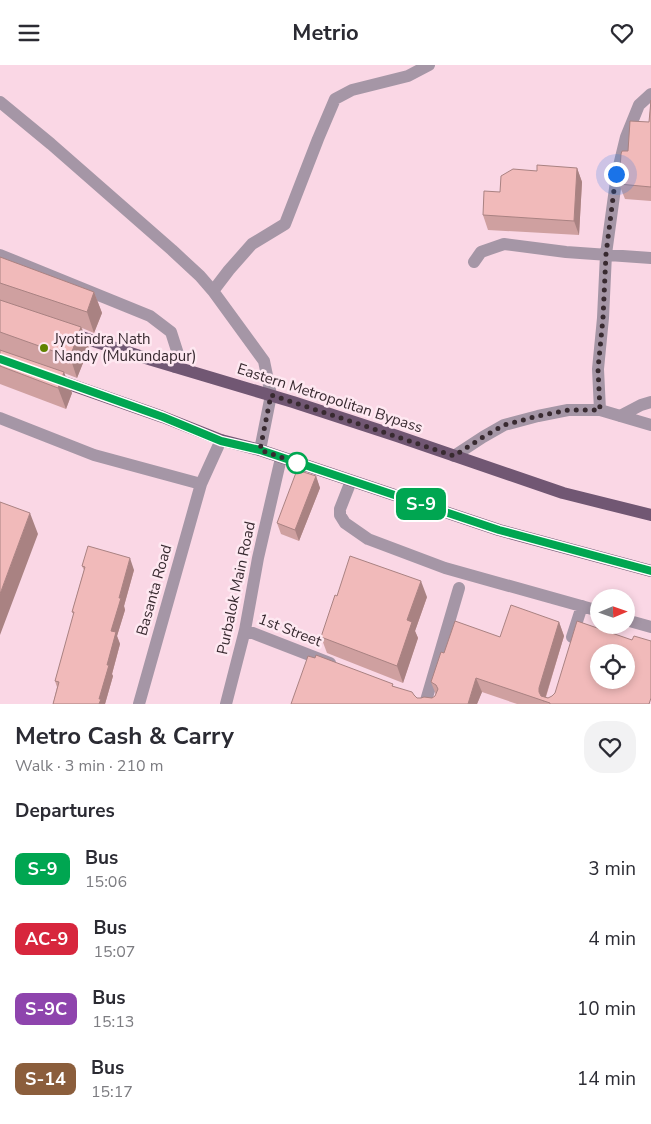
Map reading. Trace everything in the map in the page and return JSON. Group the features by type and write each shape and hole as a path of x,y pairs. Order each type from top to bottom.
{"main road":[{"name":"Eastern Metropolitan Bypass","path":"54,328 175,367 271,395 563,493 651,515"},
{"path":"44,375 163,417 221,441 260,450 499,530 651,571"}],"street":[{"path":"213,291 252,244 285,224 335,99 352,90 408,76 429,65"},
{"path":"600,410 598,369 606,254 616,174 626,137 639,105 651,94"},
{"path":"0,102 172,250 213,291 264,361 271,395 260,450"},
{"path":"474,263 481,252 504,244 566,252 651,258"},
{"path":"0,255 150,316 171,332 179,357 175,367"},
{"path":"620,416 651,402"},
{"path":"454,456 504,425 568,410 600,410 651,425"},
{"path":"0,418 94,455 202,484"},
{"name":"Basanta Road","path":"138,704 202,484 221,441"},
{"name":"Purbalok Main Road","path":"226,704 281,457"},
{"path":"351,481 340,509 340,515 345,523 368,539 445,567 590,608"},
{"path":"426,702 459,587"},
{"path":"568,651 582,606"},
{"path":"635,623 651,627"},
{"name":"1st Street","path":"244,630 345,669"}],"building":[{"path":"651,100 651,187 619,184 621,154 622,151 628,151 630,121 649,122"},
{"path":"537,165 577,168 574,221 483,215 484,191 500,192 501,176 513,169 537,171"},
{"path":"0,257 94,292 87,312 0,283"},
{"path":"0,300 81,327 70,357 0,332"},
{"path":"0,350 64,372 58,388 0,366"},
{"path":"297,470 316,476 295,530 277,523"},
{"path":"0,502 30,513 0,594"},
{"path":"88,546 130,558 111,631 116,632 107,665 109,665 99,704 53,704 59,682 55,681 85,567 82,566"},
{"path":"350,556 421,581 407,620 412,622 397,666 321,637"},
{"path":"511,605 559,622 539,688 541,696 548,698 555,693 577,621 590,625 590,634 615,634 632,640 634,636 651,641 651,698 649,704 550,704 476,678 468,704 291,704 308,656 315,658 316,655 393,684 392,686 412,692 417,698 432,698 438,689 431,682 441,652 444,653 455,621 500,637"}],"bus line":[{"name":"S-9","path":"0,359 163,417 221,441 260,450 499,530 651,571"}],"place":[{"name":"Jyotindra Nath Nandy (Mukundapur)","path":"44,348"}],"route":[{"path":"297,463 260,450 271,395 454,456 504,425 568,410 600,410 598,369 606,254 616,174"}]}
